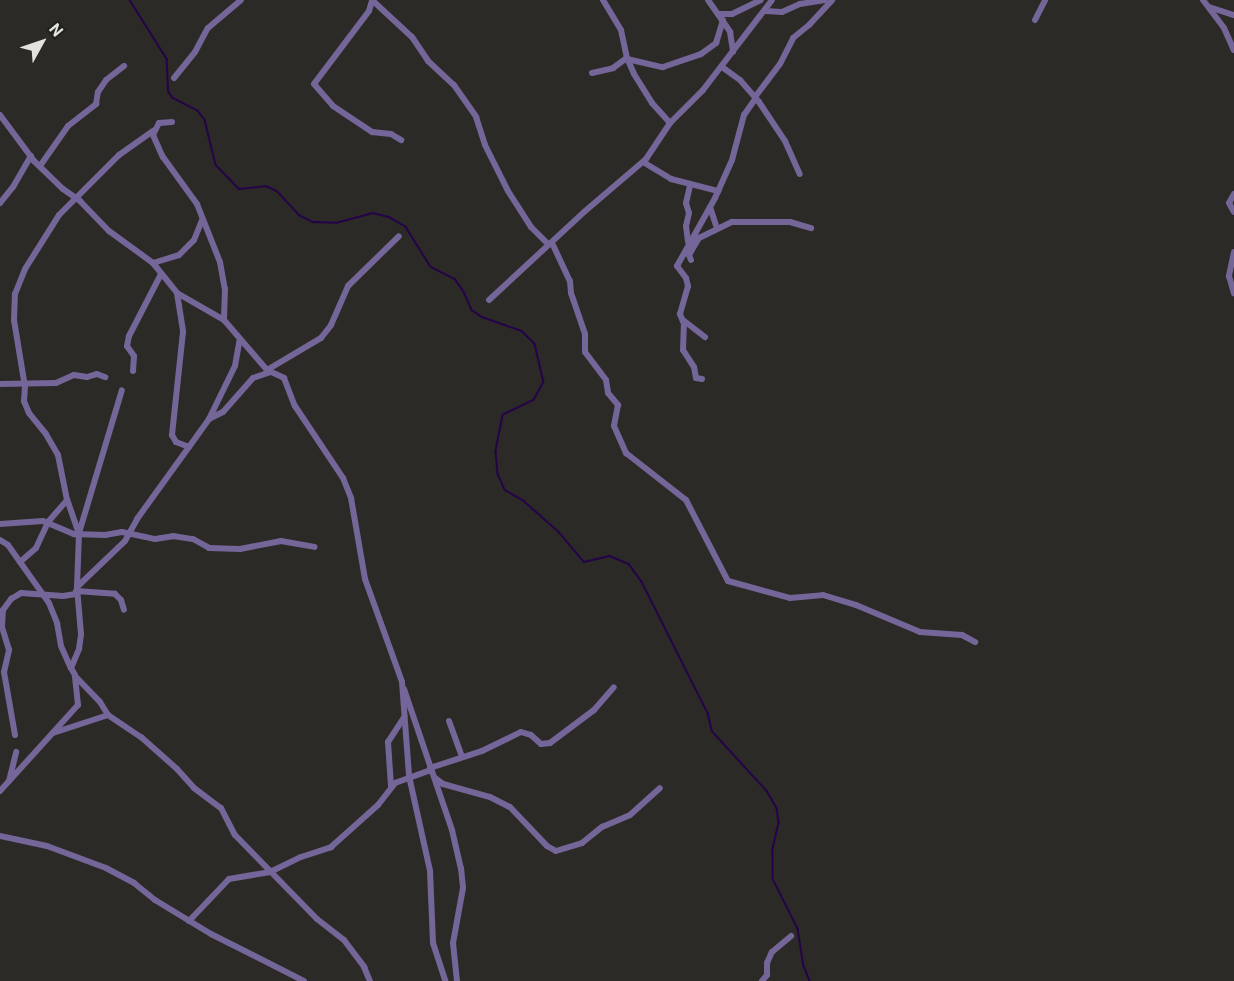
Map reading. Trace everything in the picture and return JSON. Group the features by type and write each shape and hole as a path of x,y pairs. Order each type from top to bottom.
{"street":[{"path":"174,78 195,52 208,28 241,0"},
{"path":"400,140 391,134 372,132 333,106 314,84 369,11 372,0 412,37 428,61 454,85 476,117 485,145 508,191 531,227 551,245 570,281 571,293 585,334 585,352 606,380 608,393 618,405 614,426 626,453 686,500 728,581 790,598 823,595 856,605 920,632 962,635 975,642"},
{"path":"708,0 723,20 731,37 733,52"},
{"path":"717,13 732,14 761,0"},
{"path":"489,300 643,162 670,123 704,90 772,0"},
{"path":"765,11 782,12 800,4 825,0"},
{"path":"702,379 696,378 694,367 683,350 682,303 688,286 686,278 677,266 718,191 732,160 744,116 755,97 772,75 793,38 809,25 832,0"},
{"path":"1035,20 1045,0"},
{"path":"1203,0 1224,28 1234,50"},
{"path":"605,1 621,30 627,58 646,95 670,123"},
{"path":"1208,7 1234,15"},
{"path":"592,73 613,68 627,58 663,67 701,54 716,44 723,20"},
{"path":"40,166 68,126 95,106 98,92 106,80 124,66"},
{"path":"722,67 740,80 755,97 785,141 800,174"},
{"path":"0,115 30,156 63,189 77,199 109,231 153,263 177,293 224,320 269,371 284,378 295,406 347,487 365,579 452,830 463,880 453,943 457,981"},
{"path":"79,534 67,500 58,455 25,405 25,383 14,320 16,289 25,269 56,219 120,155 153,131 159,123 172,122"},
{"path":"153,131 159,152 194,199 202,219 223,276 224,320"},
{"path":"0,203 14,187 30,156"},
{"path":"643,162 671,179 718,191"},
{"path":"688,244 686,226 689,213 686,203 690,184"},
{"path":"1234,194 1229,203 1234,212"},
{"path":"710,207 717,228"},
{"path":"153,263 179,255 194,240 202,219"},
{"path":"691,260 689,255 699,238 732,222 750,220 764,223 790,222 811,228"},
{"path":"209,419 223,412 253,378 269,371 321,338 331,325 348,285 399,236"},
{"path":"1234,252 1229,276 1234,293"},
{"path":"133,371 134,357 128,349 129,336 160,274"},
{"path":"177,293 183,332 178,399 172,435 176,442 189,447"},
{"path":"682,320 705,337"},
{"path":"15,735 4,672 9,650 2,627 3,610 15,595 42,593 63,596 76,590 90,572 116,551 209,419 235,366 240,339"},
{"path":"0,384 56,383 74,375 97,374 105,377"},
{"path":"71,668 79,649 81,634 76,590 79,534 122,390"},
{"path":"20,562 36,549 48,522 67,500"},
{"path":"0,524 35,520 48,522 79,534 105,535 122,532 155,539 173,536 194,539 201,545 222,549 240,549 281,541 314,547"},
{"path":"0,540 8,545 55,614 61,646 71,668 108,715 141,737 177,769 194,788 221,808 235,835 317,919 344,940 364,967 370,981"},
{"path":"76,590 115,594 121,600 124,610"},
{"path":"75,675 78,705"},
{"path":"402,682 409,776 430,871 430,914 434,952 445,981"},
{"path":"189,921 229,879 270,872 301,857 331,847 382,801 391,786 409,776 431,771 462,756 482,751 521,732 531,735 541,744 550,743 586,718 614,687"},
{"path":"0,791 90,693"},
{"path":"0,698 8,704"},
{"path":"53,733 108,715"},
{"path":"391,786 387,748 389,740 404,716"},
{"path":"449,721 462,756"},
{"path":"8,782 16,752"},
{"path":"431,771 443,784 490,797 510,807 547,846 556,851 582,843 602,827 630,816 660,788"},
{"path":"0,836 47,846 106,867 134,883 189,921 254,958 304,981"},
{"path":"762,981 767,975 767,963 772,952 791,936"}],"waterway":[{"path":"130,0 167,59 169,92 173,98 198,111 205,120 216,165 239,189 266,186 277,191 299,215 313,222 336,223 373,213 389,217 406,227 431,267 455,279 472,310 482,317 522,331 535,344 544,382 534,400 503,415 496,451 498,474 505,490 524,501 559,532 584,562 610,556 629,564 642,582 708,713 712,731 767,791 777,808 779,823 773,850 773,879 798,929 804,966 810,981"}]}
